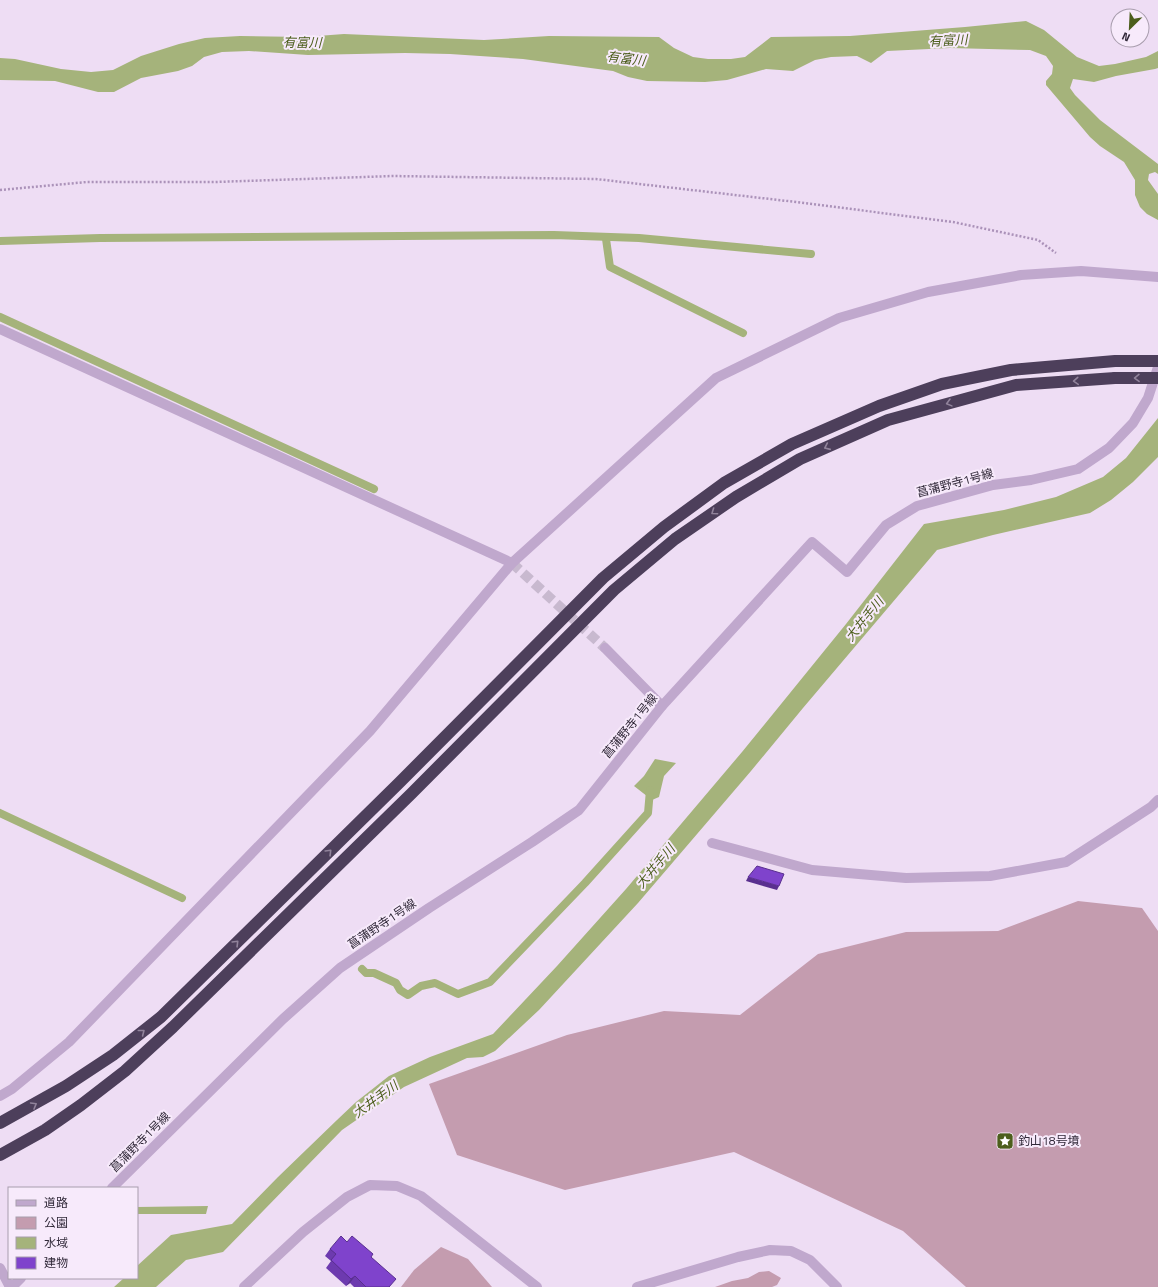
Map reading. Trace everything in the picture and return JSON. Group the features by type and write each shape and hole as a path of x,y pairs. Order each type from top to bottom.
{"highway":[{"path":"0,1123 66,1086 113,1055 161,1018 400,782 603,578 664,527 724,483 792,444 879,406 942,384 1011,370 1115,361 1158,361"},
{"path":"0,1156 45,1130 81,1105 130,1066 174,1026 410,794 614,590 675,539 736,497 800,459 888,420 1016,385 1115,378 1158,378"}],"street":[{"path":"0,1096 12,1089 69,1042 370,731 512,563 716,378 839,318 928,292 1021,275 1081,271 1158,278"},
{"path":"0,329 512,563"},
{"name":"菖蒲野寺1号線","path":"113,1187 283,1019 340,968 429,908 532,842 578,810 662,706 812,542 847,572 886,525 917,506 993,485 1031,480 1078,469 1110,448 1133,423 1148,398 1158,367"},
{"path":"605,648 662,706"},
{"path":"712,843 812,870 906,878 990,876 1066,862 1151,807 1158,800"},
{"path":"244,1287 303,1232 347,1197 370,1185 397,1186 421,1196 536,1287"},
{"path":"638,1287 738,1257 770,1250 791,1251 810,1260 837,1287"},
{"path":"0,1268 11,1287 20,1279"}],"path":[{"path":"0,190 87,182 215,182 393,176 596,179 953,222 1038,240 1081,271"}],"green space":[{"path":"1078,901 1142,908 1158,931 1158,1287 966,1287 903,1231 734,1152 565,1190 457,1155 429,1084 567,1035 664,1011 740,1015 818,954 906,932 998,931"},
{"path":"441,1247 468,1259 492,1287 401,1287 414,1270"},
{"path":"769,1271 781,1278 777,1285 772,1287 715,1287 732,1281 748,1278 759,1272"}],"water":[{"name":"有富川","path":"1026,21 1044,30 1077,57 1099,66 1146,57 1158,51 1158,68 1094,82 1073,79 1070,88 1100,120 1158,164 1158,174 1155,172 1149,174 1148,180 1158,194 1158,220 1147,214 1140,207 1135,195 1135,180 1124,162 1100,146 1090,137 1046,85 1046,81 1052,74 1053,66 1046,56 1030,50 950,48 887,51 871,63 857,56 831,57 815,60 793,71 766,69 727,80 705,82 647,81 628,77 613,71 523,59 450,54 405,53 308,55 249,51 222,52 204,57 192,66 178,71 141,78 114,92 98,92 55,81 0,80 0,58 15,59 61,69 91,72 113,70 141,56 179,44 205,38 240,36 304,37 344,34 484,40 549,36 659,37 674,48 693,57 708,59 731,59 745,57 771,37 850,36"},
{"name":"大井手川","path":"1158,418 1158,457 1133,482 1111,500 1090,513 993,535 937,550 638,903 539,1010 495,1051 483,1057 467,1058 404,1087 342,1130 223,1252 186,1260 156,1287 114,1287 123,1279 138,1279 138,1265 171,1235 232,1224 278,1177 356,1102 389,1076 430,1057 493,1034 626,889 742,752 846,624 924,524 1004,510 1056,497 1103,477 1126,458"},
{"path":"655,759 676,763 664,776 659,797 652,800 634,786 644,776"},
{"path":"208,1206 206,1214 138,1214 138,1207"}],"building":[{"path":"757,866 784,874 779,886 748,877"},
{"path":"341,1236 347,1242 352,1236 373,1254 371,1257 396,1279 389,1287 366,1287 355,1276 351,1279 331,1260 336,1254 330,1249"}],"waterway":[{"path":"0,241 100,238 554,235 639,238 811,254"},
{"path":"606,239 610,267 743,333"},
{"path":"0,317 374,489"},
{"path":"362,969 366,973 374,973 396,983 400,990 408,995 421,986 435,983 458,994 490,982 585,883 648,813 650,790"},
{"path":"0,813 182,898"}],"tunnel":[{"path":"512,563 605,648"}],"place":[{"name":"釣山18号墳","path":"1005,1141"}]}
